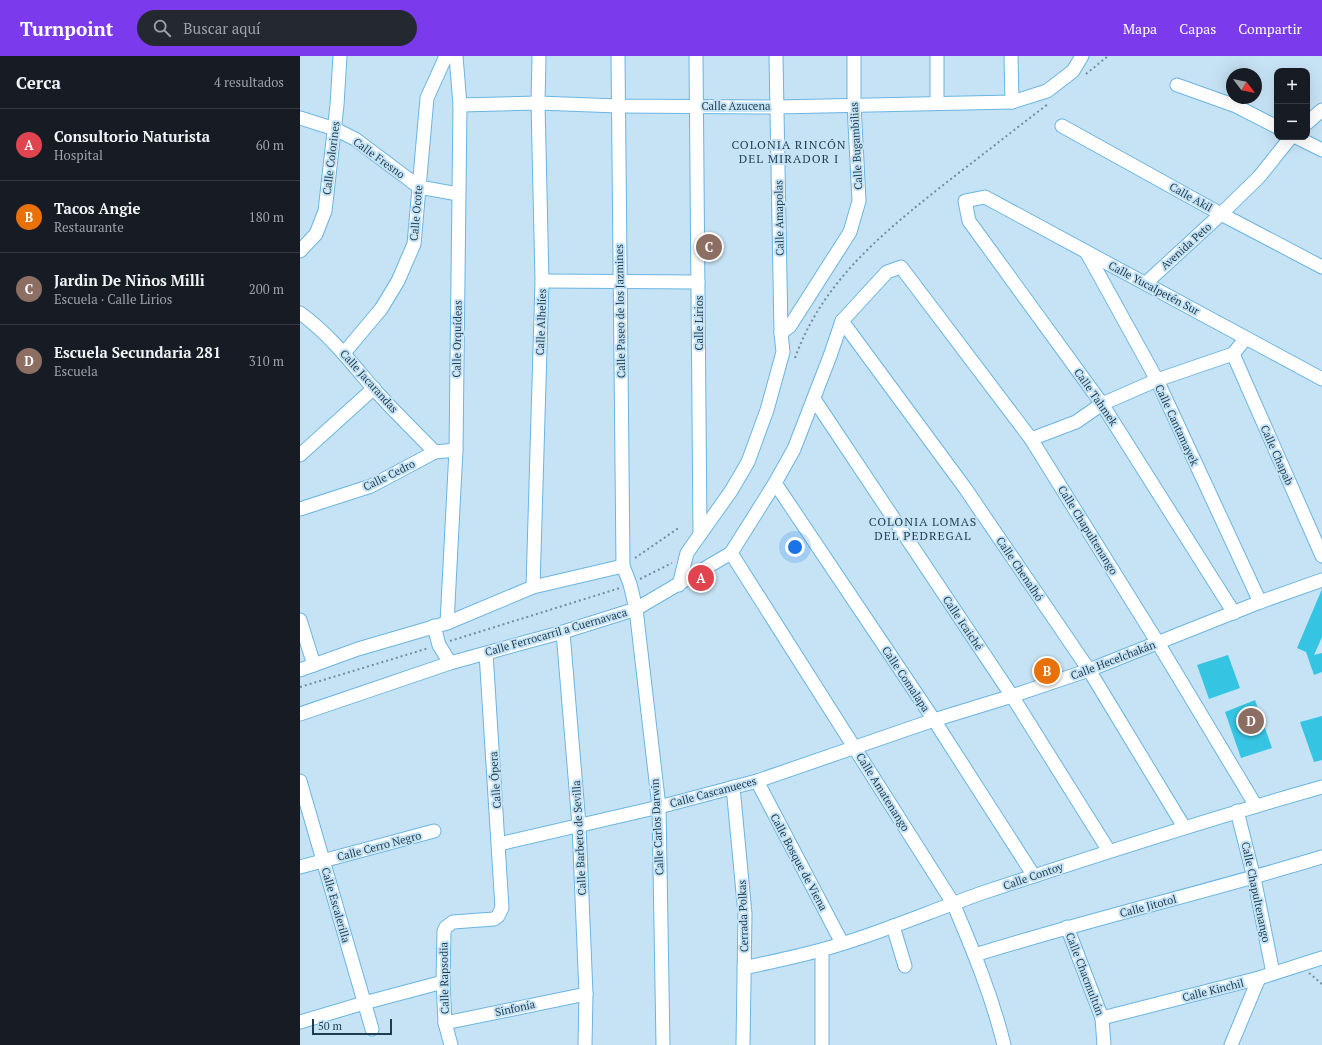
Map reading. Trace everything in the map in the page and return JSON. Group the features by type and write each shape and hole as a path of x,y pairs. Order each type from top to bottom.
{"street":[{"name":"Calle Colorines","path":"300,251 316,234 325,211 335,128 340,56"},
{"name":"Calle Ocote","path":"344,353 381,309 398,281 414,244 427,98 446,56"},
{"name":"Calle Orquídeas","path":"448,622 456,450 460,105 456,56"},
{"name":"Calle Alhelíes","path":"533,587 542,281 538,103 539,56"},
{"name":"Calle Paseo de los Jazmines","path":"618,56 619,281 623,566"},
{"name":"Calle Lirios","path":"696,56 695,106 700,534"},
{"name":"Calle Amapolas","path":"776,56 781,333"},
{"name":"Calle Bugambilias","path":"781,333 790,326 850,232 859,201 854,104 854,56"},
{"path":"937,56 937,104"},
{"path":"1011,56 1012,102 1047,91 1073,71 1082,56"},
{"path":"1177,85 1236,106 1274,125"},
{"name":"Calle Azucena","path":"460,105 538,103 618,106 776,107 854,104 1012,102"},
{"path":"1310,120 1322,110"},
{"name":"Calle Fresno","path":"300,118 335,128 355,139 418,187 458,194"},
{"name":"Calle Akil","path":"1062,126 1322,267"},
{"name":"Avenida Peto","path":"1146,283 1222,214 1259,177 1289,140"},
{"path":"1302,140 1322,150"},
{"name":"Calle Yucalpetén Sur","path":"985,197 1322,379"},
{"name":"Calle Tahmek","path":"985,197 965,201 969,221 1102,404 1234,613"},
{"name":"Calle Cantamayek","path":"1087,252 1156,380 1260,602"},
{"name":"Calle Ferrocarril a Cuernavaca","path":"300,714 450,663 563,632 636,609 731,553 775,483 794,449 842,321 888,272 900,267"},
{"name":"Calle Chapultenango","path":"900,267 1031,439 1158,643 1256,806"},
{"path":"542,281 698,282"},
{"name":"Calle Jacarandas","path":"300,313 313,322 344,353 374,388 435,452"},
{"name":"Calle Chenalhó","path":"842,321 965,488 1089,670 1184,827"},
{"path":"679,585 687,552 731,491 748,462 767,410 783,352 781,333"},
{"path":"1031,439 1076,422 1102,404 1156,380 1233,354 1246,338"},
{"name":"Calle Chapab","path":"1233,354 1322,556"},
{"path":"300,455 374,388"},
{"name":"Calle Icaiché","path":"814,399 1012,696 1109,851"},
{"name":"Calle Cedro","path":"300,509 371,486 435,452 456,450"},
{"name":"Calle Comalapa","path":"775,483 934,720 1034,876"},
{"name":"Calle Amatenango","path":"731,553 953,903 975,955 997,1014 1004,1045"},
{"path":"300,670 358,649 448,622 533,587 623,566"},
{"name":"Calle Carlos Darwin","path":"623,566 630,584 636,609 659,807 663,1045"},
{"name":"Calle Hecelchakán","path":"854,747 1089,670 1260,602 1322,580"},
{"path":"300,620 314,665"},
{"path":"434,626 439,645 450,663"},
{"name":"Calle Barbero de Sevilla","path":"563,632 579,825 586,994 585,1045"},
{"name":"Calle Ópera","path":"486,653 502,908"},
{"name":"Calle Cascanueces","path":"499,844 659,807 757,781 854,747"},
{"name":"Calle Escalerilla","path":"300,781 372,1030"},
{"name":"Calle Bosque de Viena","path":"757,781 842,943"},
{"name":"Cerrada Polkas","path":"733,787 744,914 744,1045"},
{"name":"Calle Contoy","path":"744,968 822,950 893,926 953,903 1109,851 1237,811 1322,787"},
{"name":"Calle Chapultenango","path":"1237,811 1254,878 1273,973"},
{"name":"Calle Cerro Negro","path":"300,867 434,831"},
{"name":"Calle Jitotol","path":"975,955 1067,927 1254,878 1322,857"},
{"name":"Calle Rapsodia","path":"451,1045 445,1023 443,982 444,931 446,927 453,922 494,919 498,916 502,908"},
{"path":"893,926 905,966"},
{"name":"Calle Chacmultún","path":"1067,927 1102,1018 1104,1045"},
{"path":"822,950 822,1045"},
{"name":"Calle Kinchil","path":"1102,1018 1260,978 1322,958"},
{"path":"1234,1044 1260,978"},
{"path":"300,1022 443,982"},
{"name":"Sinfonía","path":"445,1023 586,994"}],"path":[{"path":"1084,75 1108,56"},
{"path":"792,364 797,350 817,311 835,284 853,263 888,230 916,207 1048,104"},
{"path":"623,566 680,527"},
{"path":"300,687 439,645 630,584 666,566 687,552"}],"building":[{"path":"1322,589 1322,637 1314,655 1322,653 1322,672 1314,675 1306,652 1297,648"},
{"path":"1228,655 1240,688 1209,699 1197,665"},
{"path":"1255,700 1272,748 1241,758 1225,712"},
{"path":"1322,716 1322,760 1314,762 1300,722"}],"place":[{"name":"Jardin De Niños Milli","path":"709,247"},
{"name":"Consultorio Naturista","path":"701,578"},
{"name":"Tacos Angie","path":"1047,671"},
{"name":"Escuela Secundaria 281","path":"1251,721"}],"district":[{"name":"COLONIA RINCÓN DEL MIRADOR I","path":"789,152"},
{"name":"COLONIA LOMAS DEL PEDREGAL","path":"923,529"}]}
